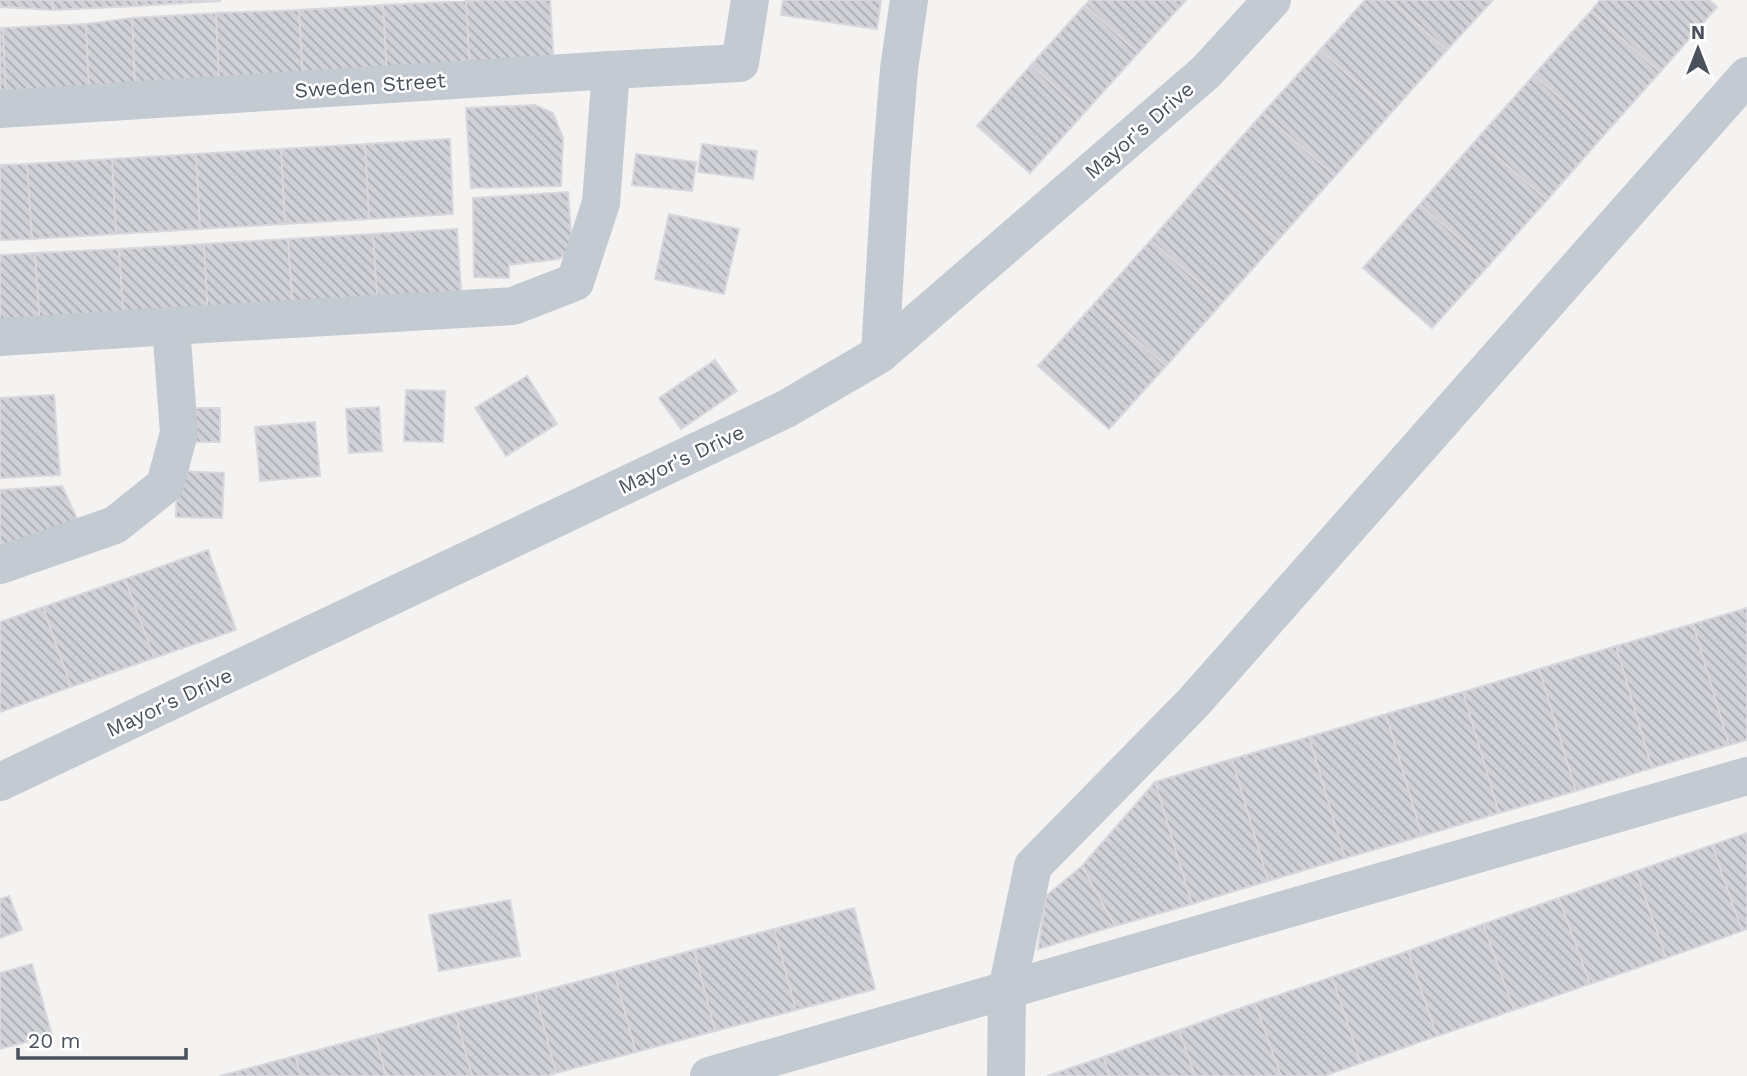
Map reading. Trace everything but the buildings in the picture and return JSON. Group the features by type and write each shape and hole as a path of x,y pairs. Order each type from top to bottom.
{"street":[{"name":"Sweden Street","path":"0,109 740,64 750,0"},
{"path":"880,354 899,69 909,0"},
{"name":"Mayor's Drive","path":"0,782 786,409 880,354 1206,72 1272,0"},
{"path":"0,337 513,306 575,282 601,203 611,70"},
{"path":"1006,1076 1007,990 1034,866 1193,703 1747,76"},
{"path":"0,565 115,525 165,485 179,433 171,326"},
{"path":"709,1076 1747,776"}]}
